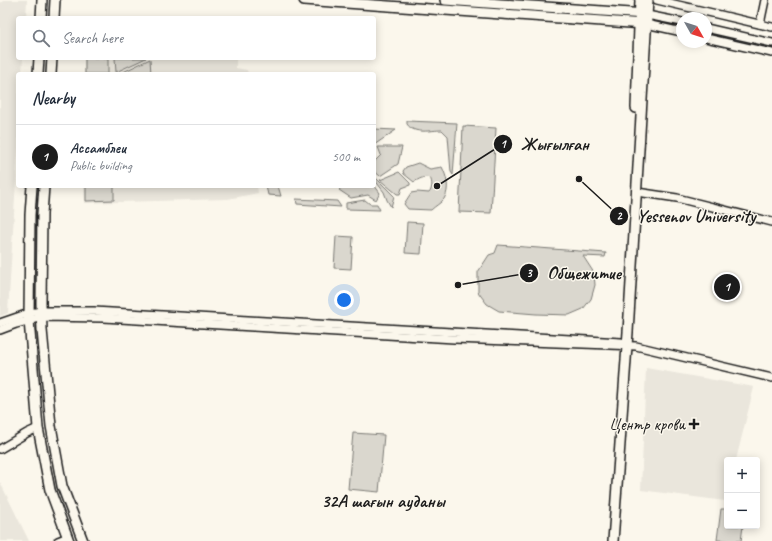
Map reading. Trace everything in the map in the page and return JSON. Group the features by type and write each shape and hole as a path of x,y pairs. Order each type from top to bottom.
{"main road":[{"path":"41,16 42,0"},
{"path":"54,16 55,0"},
{"path":"304,0 642,24"},
{"path":"445,0 643,14"},
{"path":"640,0 643,14"},
{"path":"610,541 627,345 631,213 642,24 643,14 648,0"},
{"path":"614,541 637,192 642,24"},
{"path":"38,72 39,60"},
{"path":"51,72 52,60"},
{"path":"32,188 30,215 29,317 38,428 50,490 69,539"},
{"path":"44,188 42,214 42,314 51,426 62,486 83,541"},
{"path":"38,428 51,426"}],"street":[{"path":"657,0 772,27"},
{"path":"760,24 765,0"},
{"path":"643,14 676,21"},
{"path":"642,24 676,31"},
{"path":"712,29 772,43"},
{"path":"712,39 772,53"},
{"path":"637,192 676,198 772,222"},
{"path":"0,323 42,314 454,339 627,345 772,378"},
{"path":"0,330 29,317"},
{"path":"0,449 38,428"},
{"path":"58,541 69,539"}],"shaded area":[{"path":"5,0 27,0 26,16 16,16 16,60 23,60 22,72 16,72 16,180 8,313 0,316 0,3"},
{"path":"84,60 236,60 236,68 247,70 248,72 84,72"},
{"path":"85,60 108,60 108,72 85,72"},
{"path":"115,60 142,60 116,72"},
{"path":"148,60 150,60 151,72 123,72"},
{"path":"407,121 457,123 453,175 451,172 448,136 442,130 414,130 407,124"},
{"path":"463,126 496,128 491,213 459,212"},
{"path":"376,129 396,130 376,144"},
{"path":"378,147 402,147 398,164 380,176 376,173 376,160 381,155"},
{"path":"418,163 430,169 442,167 445,175 447,187 446,195 441,202 431,210 408,209 404,204 411,193 429,193 431,190 432,184 430,178 420,179 414,182 404,174 403,171 406,167"},
{"path":"399,172 410,183 410,185 402,188 400,194 397,194 380,180"},
{"path":"376,178 394,196 391,207 387,200 384,192 376,182"},
{"path":"84,188 257,188 258,193 228,199 85,203"},
{"path":"86,188 114,188 114,200 86,201"},
{"path":"266,188 279,188 281,196 268,195"},
{"path":"341,188 376,188 380,193 376,200 368,195 351,198 339,190"},
{"path":"296,199 337,201 341,207 297,204"},
{"path":"365,200 370,204 377,204 380,210 346,209 346,203"},
{"path":"407,222 423,223 421,254 405,253"},
{"path":"336,236 353,237 351,269 334,268"},
{"path":"498,245 606,253 605,257 583,256 594,273 595,285 591,299 583,309 569,315 536,314 499,311 487,304 478,292 478,272 489,255 495,253"},
{"name":"Центр крови","path":"646,368 754,387 737,457 724,457 724,501 641,490"},
{"path":"353,433 384,435 379,492 348,489"},
{"path":"0,482 29,541 0,541"},
{"path":"721,509 724,509 724,529 743,529 741,541 717,540"}],"place":[{"name":"Yessenov University","path":"579,179"},
{"name":"Жығылған","path":"437,186"},
{"name":"Общежитие","path":"458,285"},
{"name":"Ассамблеи","path":"727,287"},
{"name":"Центр крови","path":"694,424"}],"district":[{"name":"32А шағын ауданы","path":"383,501"}]}
